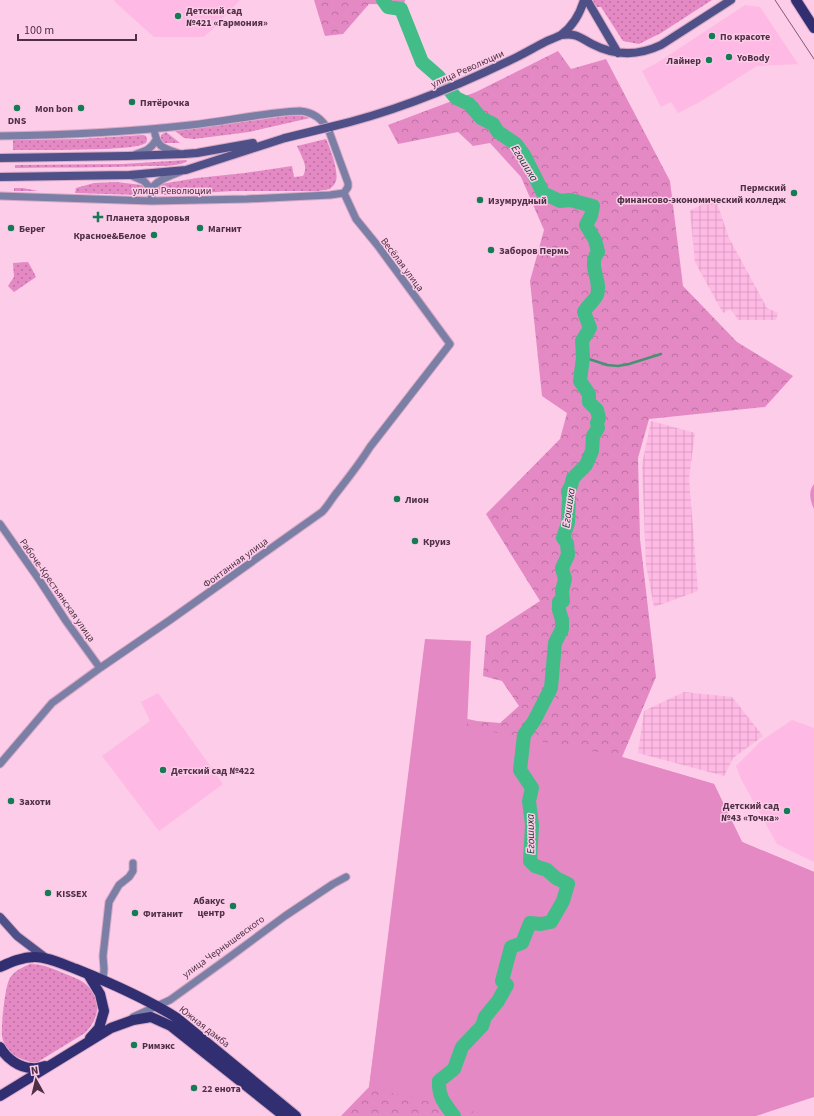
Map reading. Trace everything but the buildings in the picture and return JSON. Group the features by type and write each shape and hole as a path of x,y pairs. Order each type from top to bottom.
{"main road":[{"name":"улица Революции","path":"0,177 130,175 186,170 285,138 397,108 504,63 560,35 572,25 578,16 584,0"},
{"path":"588,0 618,53"},
{"path":"560,35 569,34 579,36 605,50 618,53 635,53 650,50 661,45 731,0"},
{"path":"796,0 814,28"},
{"name":"улица Революции","path":"0,158 184,154 285,138"},
{"path":"0,917 17,936 46,958"},
{"path":"0,967 20,959 33,957 46,958"},
{"name":"Южная дамба","path":"46,958 103,980 157,1006 177,1018 296,1116"},
{"path":"86,1044 99,1028 104,1011 100,994 88,974"},
{"name":"улица Чернышевского","path":"0,1096 111,1028 133,1020 151,1017 171,1026 284,1116"},
{"path":"0,1047 8,1058 20,1065 32,1068 51,1065"}],"street":[{"path":"0,136 56,136 154,129 256,115 299,111 307,112 325,124 329,131 348,183 344,193"},
{"path":"154,129 156,140 159,145 184,154"},
{"path":"127,156 143,152 152,147 156,140"},
{"path":"151,190 155,184 163,179 186,170"},
{"path":"130,175 144,181 151,190 152,200"},
{"name":"улица Революции","path":"0,196 152,200 254,199 344,193"},
{"name":"Весёлая улица","path":"344,193 356,219 378,246 450,344"},
{"name":"Фонтанная улица","path":"0,764 52,703 320,514 328,506 333,497 362,461 370,447 450,344"},
{"name":"Рабоче-Крестьянская улица","path":"0,524 100,668"},
{"path":"103,980 103,956 108,902 119,885 129,877 133,871 133,863"},
{"name":"улица Чернышевского","path":"111,1028 170,1000 285,916 346,877"}],"shaded area":[{"name":"Детский сад №421 «Гармония»","path":"240,0 212,30 203,37 154,37 114,1"},
{"path":"745,5 760,7 798,64 757,66 698,103 678,113 671,102 661,107 642,71 657,63"},
{"path":"715,197 729,238 767,308 778,313 776,320 738,320 731,309 723,313 695,262 690,211"},
{"path":"651,421 695,433 689,478 698,591 654,607 646,565 642,465"},
{"path":"684,692 732,697 763,736 733,758 724,776 638,753 644,711"},
{"name":"Детский сад №422","path":"158,693 223,784 159,831 102,756 150,721 141,702"},
{"name":"Детский сад №43 «Точка»","path":"792,720 814,728 814,862 777,844 741,779 736,766 761,741"}],"green space":[{"path":"314,0 405,0 404,5 369,4 343,34 325,36"},
{"path":"591,0 712,0 661,33 639,44 623,41 601,7 597,7"},
{"path":"558,51 571,69 606,59 670,181 683,286 737,342 793,376 765,407 649,419 638,458 640,539 656,677 622,757 714,784 742,842 814,872 718,1116 341,1116 369,1087 420,709 477,721 500,723 519,706 502,681 483,676 486,636 540,601 486,514 560,439 567,413 542,396 530,281 544,230 521,177 490,143 473,146 458,132 398,144 388,125 476,92"},
{"path":"294,115 310,118 249,132 194,139 184,138 175,131"},
{"path":"166,132 180,143 163,143 161,140 161,135"},
{"path":"146,136 146,143 127,148 13,150 13,140 80,139"},
{"path":"326,139 334,160 337,177 330,189 318,191 233,191 166,195 158,192 158,188 161,184 292,166 294,177 303,176 305,172 305,165 297,146"},
{"path":"187,161 184,163 167,166 15,168 15,165 123,164"},
{"path":"116,182 142,185 145,187 145,193 140,195 75,193 76,188 94,183"},
{"path":"14,188 23,188 38,191 14,191"},
{"path":"28,262 36,277 14,292 8,286 14,277 13,263"},
{"path":"814,484 814,509 810,496"},
{"path":"425,639 471,641 467,727 622,757 714,784 742,842 814,872 814,1097 756,1116 492,1116 369,1088"},
{"path":"30,964 51,968 83,982 94,994 97,1007 94,1020 85,1033 36,1063 13,1054 6,1047 2,1036 4,1006 8,982 14,973"}],"waterway":[{"name":"Егошиха","path":"383,0 388,7 401,9 422,62 438,76 456,98 469,104 481,118 493,124 498,132 516,144 524,155 543,193 560,201 570,200 593,206 591,216 586,225 595,240 598,252 594,262 598,284 597,295 584,312 590,328 582,341 583,357 580,381 589,394 589,402 597,410 599,418 597,423 598,428 593,436 592,451 586,465 573,478 568,491 568,523 563,538 567,543 568,555 562,568 565,579 562,591 563,601 559,602 562,629 555,643 551,688 534,721 524,735 520,770 532,788 529,801 532,825 530,861 535,866 547,870 556,878 568,884 563,901 551,922 541,924 530,923 522,943 511,947 502,981 507,985 498,1001 485,1017 482,1026 462,1047 454,1069 439,1081 441,1096 454,1116"},
{"path":"583,357 607,365 618,366 661,354"}],"tram line":[{"path":"775,0 814,59"}],"place":[{"name":"Детский сад №421 «Гармония»","path":"178,16"},
{"name":"По красоте","path":"712,36"},
{"name":"YoBody","path":"729,57"},
{"name":"Лайнер","path":"709,60"},
{"name":"Пятёрочка","path":"132,102"},
{"name":"DNS","path":"17,108"},
{"name":"Mon bon","path":"81,108"},
{"name":"Пермский финансово-экономический колледж","path":"794,193"},
{"name":"Изумрудный","path":"480,200"},
{"name":"Планета здоровья","path":"98,217"},
{"name":"Берег","path":"11,228"},
{"name":"Магнит","path":"200,228"},
{"name":"Красное&Белое","path":"154,235"},
{"name":"Заборов Пермь","path":"491,250"},
{"name":"Лион","path":"397,499"},
{"name":"Круиз","path":"415,541"},
{"name":"Детский сад №422","path":"163,770"},
{"name":"Захоти","path":"11,801"},
{"name":"Детский сад №43 «Точка»","path":"787,811"},
{"name":"KISSEX","path":"48,893"},
{"name":"Абакус центр","path":"233,906"},
{"name":"Фитанит","path":"135,913"},
{"name":"Римэкс","path":"134,1045"},
{"name":"22 енота","path":"194,1088"}]}
